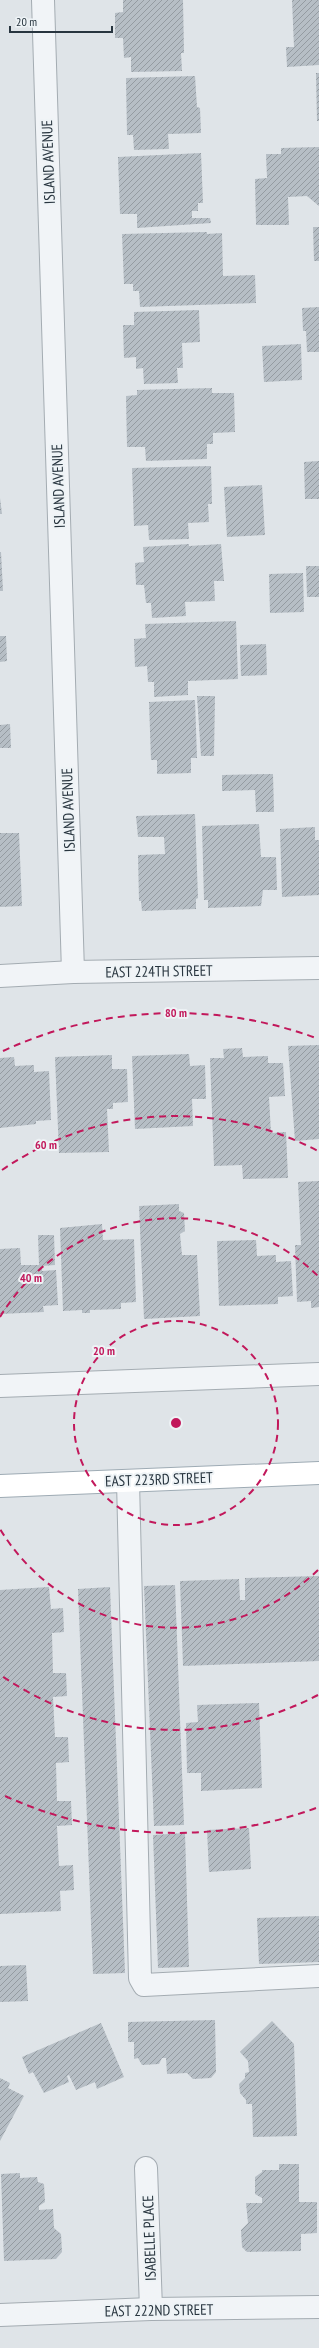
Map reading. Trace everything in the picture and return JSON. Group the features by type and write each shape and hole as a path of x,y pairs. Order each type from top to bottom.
{"main road":[{"name":"EAST 223RD STREET","path":"0,1486 319,1473"}],"street":[{"name":"ISLAND AVENUE","path":"43,0 73,972"},
{"name":"EAST 224TH STREET","path":"0,976 73,972 319,968"},
{"path":"0,1386 319,1374"},
{"path":"128,1480 140,1978 144,1985 319,1976"},
{"name":"ISABELLE PLACE","path":"146,2168 151,2309"},
{"name":"EAST 222ND STREET","path":"0,2315 151,2309 319,2307"}],"building":[{"path":"123,0 183,0 184,53 181,53 182,71 131,72 131,57 124,58 123,38 115,38 115,13 123,12"},
{"path":"292,0 319,0 319,65 287,67 286,47 294,47"},
{"path":"316,73 319,73 319,121 317,121"},
{"path":"195,76 197,107 200,108 201,133 168,134 169,149 134,150 133,135 127,135 126,78"},
{"path":"319,147 319,206 307,196 288,197 289,225 256,225 255,179 267,178 266,154 281,154 281,148"},
{"path":"201,153 203,203 198,203 198,211 192,211 192,218 210,218 211,223 137,228 137,214 120,214 118,157"},
{"path":"313,227 319,227 319,261 314,261"},
{"path":"207,232 207,234 222,233 223,276 255,275 256,303 140,307 139,291 133,291 133,284 124,284 122,234"},
{"path":"319,307 319,352 307,352 306,331 303,331 302,308"},
{"path":"199,310 200,342 182,343 183,368 177,368 178,383 144,384 143,368 136,369 136,357 124,358 123,325 134,325 134,312"},
{"path":"301,344 302,380 264,382 262,346"},
{"path":"212,388 212,393 234,393 235,432 213,433 213,444 207,444 207,459 146,461 145,447 127,447 126,396 137,395 137,390"},
{"path":"319,461 319,499 305,499 304,462"},
{"path":"211,466 212,504 208,504 209,522 188,523 189,539 149,540 148,525 134,526 132,468"},
{"path":"262,485 265,535 227,537 224,487"},
{"path":"0,498 2,514 0,514"},
{"path":"189,544 189,546 221,544 224,581 214,581 215,601 185,602 186,616 152,618 151,603 146,603 144,585 136,585 135,563 144,562 143,547"},
{"path":"1,552 3,591 0,591"},
{"path":"306,566 319,566 319,597 307,597"},
{"path":"303,573 304,612 270,613 269,574"},
{"path":"236,621 238,679 188,681 188,695 154,697 154,682 148,682 147,666 135,667 134,639 146,638 145,624"},
{"path":"0,636 6,636 7,661 0,662"},
{"path":"266,644 267,675 241,676 240,645"},
{"path":"197,696 215,696 214,756 201,756"},
{"path":"195,700 197,758 191,758 191,773 157,774 157,760 151,760 149,702"},
{"path":"10,724 11,748 0,748 0,725"},
{"path":"273,774 274,812 256,812 255,790 222,791 222,775"},
{"path":"195,814 198,898 196,899 196,909 142,911 141,901 139,901 138,855 165,854 164,837 138,837 136,816"},
{"path":"259,824 261,857 276,857 277,890 263,890 261,906 208,908 208,900 204,900 202,826"},
{"path":"315,827 315,840 319,840 319,895 282,897 280,829"},
{"path":"0,833 19,833 22,906 0,907"},
{"path":"319,1045 319,1139 295,1141 288,1046"},
{"path":"242,1048 243,1057 268,1056 268,1063 283,1063 285,1096 269,1097 271,1133 286,1132 288,1178 243,1179 242,1165 214,1166 210,1058 224,1058 223,1049"},
{"path":"189,1054 190,1066 205,1065 206,1099 192,1099 193,1126 135,1129 132,1056"},
{"path":"112,1055 112,1069 127,1069 128,1102 113,1103 113,1109 107,1109 109,1152 59,1153 55,1057"},
{"path":"14,1057 15,1066 34,1065 34,1072 49,1071 51,1120 36,1121 36,1124 0,1128 0,1058"},
{"path":"319,1181 319,1307 311,1308 311,1301 297,1302 295,1245 301,1245 298,1182"},
{"path":"179,1204 179,1211 184,1213 185,1231 180,1234 182,1255 197,1255 200,1316 144,1319 139,1206"},
{"path":"102,1224 103,1240 134,1239 136,1302 121,1303 121,1309 90,1310 90,1313 82,1313 82,1310 63,1311 60,1228"},
{"path":"38,1235 54,1235 55,1265 42,1266 42,1271 56,1270 58,1305 43,1306 44,1312 0,1314 0,1249 20,1248 21,1265 39,1265"},
{"path":"256,1240 257,1256 276,1255 276,1262 291,1261 293,1296 278,1297 278,1304 219,1306 217,1241"},
{"path":"319,1576 319,1661 183,1666 180,1581 239,1579 240,1600 245,1600 245,1578"},
{"path":"175,1585 184,1825 154,1826 144,1586"},
{"path":"49,1587 51,1609 63,1608 64,1632 52,1633 53,1673 66,1673 67,1696 53,1697 55,1737 68,1737 69,1762 56,1763 57,1801 71,1801 72,1825 57,1826 59,1866 73,1865 74,1890 60,1891 61,1911 0,1914 0,1590"},
{"path":"110,1587 125,1973 93,1974 78,1589"},
{"path":"259,1703 262,1788 201,1791 201,1773 187,1773 186,1723 198,1722 197,1705"},
{"path":"249,1828 251,1869 209,1872 207,1830"},
{"path":"185,1833 189,1967 158,1968 153,1835"},
{"path":"319,1916 319,1962 259,1964 257,1918"},
{"path":"26,1965 28,2001 0,2002 0,1966"},
{"path":"215,2020 216,2072 211,2078 193,2079 187,2073 167,2074 166,2058 162,2058 159,2064 142,2065 138,2058 134,2059 134,2042 128,2042 128,2022"},
{"path":"272,2021 294,2044 297,2136 253,2137 252,2104 246,2104 246,2100 240,2093 239,2084 245,2078 245,2073 249,2072 248,2061 240,2052"},
{"path":"101,2023 124,2077 97,2089 95,2082 76,2090 69,2075 67,2076 69,2082 44,2093 33,2072 29,2074 22,2057"},
{"path":"0,2078 10,2083 8,2088 24,2096 0,2141"},
{"path":"279,2164 299,2164 299,2202 317,2202 317,2233 301,2234 301,2251 247,2252 242,2247 241,2230 248,2223 246,2203 262,2203 262,2198 255,2194 255,2177 262,2172 262,2170 279,2170"},
{"path":"20,2173 20,2178 37,2177 38,2182 44,2184 45,2202 39,2206 39,2210 53,2209 54,2228 61,2234 62,2252 56,2259 4,2261 1,2174"}]}
